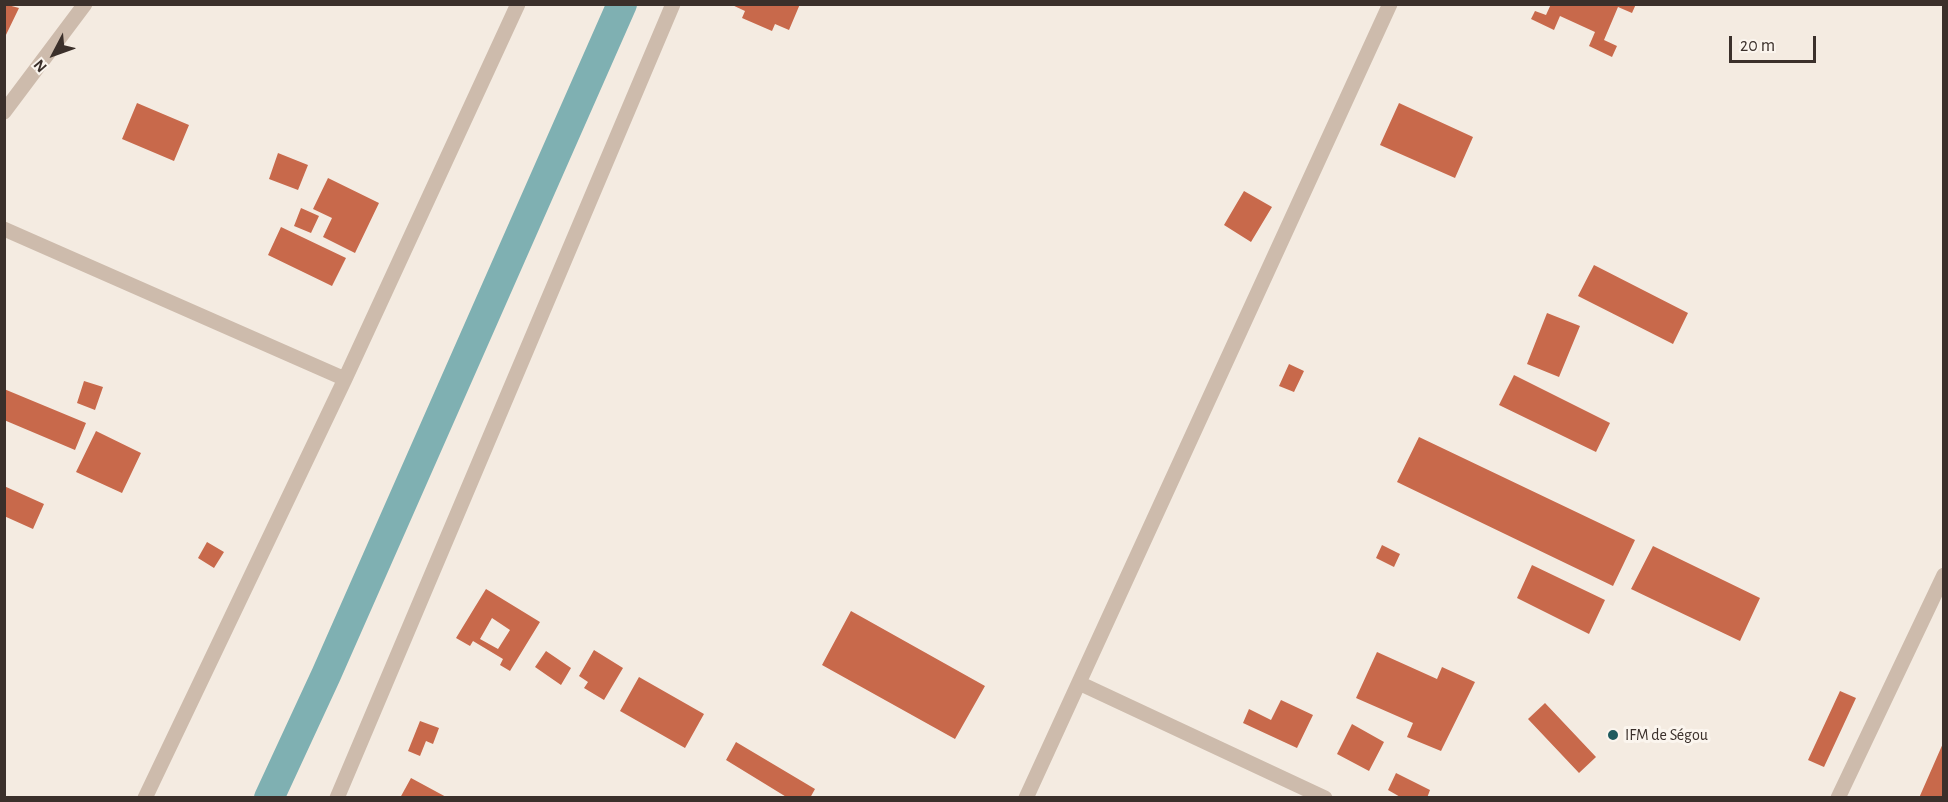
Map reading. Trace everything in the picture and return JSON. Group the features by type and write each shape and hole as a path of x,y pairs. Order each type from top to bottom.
{"street":[{"path":"146,798 345,379 518,4"},
{"path":"337,798 673,4"},
{"path":"1026,798 1390,4"},
{"path":"4,112 76,7"},
{"path":"4,230 345,379"},
{"path":"1838,798 1944,575"},
{"path":"1079,682 1325,798"}],"building":[{"path":"4,4 19,8 4,39"},
{"path":"730,4 800,4 789,30 775,24 772,31 742,18 745,11"},
{"path":"1551,4 1636,4 1632,13 1618,7 1604,40 1617,46 1612,57 1589,46 1595,32 1560,16 1554,30 1531,19 1535,11 1546,15"},
{"path":"137,103 189,125 174,161 122,139"},
{"path":"1399,103 1473,137 1455,178 1380,145"},
{"path":"278,153 308,165 298,190 269,179"},
{"path":"328,178 379,203 355,253 323,237 332,218 313,209"},
{"path":"1244,191 1272,207 1251,242 1224,225"},
{"path":"301,208 319,216 311,233 294,226"},
{"path":"281,227 346,258 332,286 268,255"},
{"path":"1594,265 1688,313 1673,344 1578,296"},
{"path":"1547,313 1580,326 1559,377 1527,364"},
{"path":"1289,364 1304,371 1294,392 1279,386"},
{"path":"1514,375 1610,423 1596,452 1499,405"},
{"path":"84,381 103,387 95,410 77,403"},
{"path":"4,389 86,423 75,450 4,420"},
{"path":"96,431 141,453 122,493 76,472"},
{"path":"1419,437 1635,540 1613,586 1397,482"},
{"path":"4,486 44,504 33,529 4,516"},
{"path":"207,542 224,552 214,568 198,558"},
{"path":"1382,545 1400,554 1394,567 1376,558"},
{"path":"1653,546 1760,598 1740,641 1631,589"},
{"path":"1532,565 1605,600 1589,634 1517,598"},
{"path":"486,589 540,622 510,671 500,665 503,659 473,641 470,646 456,638","holes":["492,618 510,630 498,649 480,639"]},
{"path":"851,611 985,686 955,739 822,665"},
{"path":"594,650 623,668 604,700 584,688 588,682 579,676"},
{"path":"546,651 571,668 561,685 535,667"},
{"path":"1377,652 1437,679 1442,667 1475,682 1441,751 1407,737 1413,723 1356,698"},
{"path":"639,677 704,714 685,748 620,711"},
{"path":"1840,691 1856,698 1824,767 1808,760"},
{"path":"1281,700 1313,715 1297,748 1243,723 1249,709 1271,720"},
{"path":"1545,703 1596,757 1579,773 1528,719"},
{"path":"420,721 439,728 433,744 426,741 420,756 408,751"},
{"path":"1352,724 1384,742 1369,771 1337,754"},
{"path":"1944,741 1944,798 1919,798"},
{"path":"736,742 815,789 810,798 788,798 726,760"},
{"path":"1396,773 1430,790 1427,798 1402,798 1388,790"},
{"path":"411,778 448,798 400,798"}],"waterway":[{"path":"269,798 326,675 622,4"}],"place":[{"name":"IFM de Ségou","path":"1613,735"}]}
